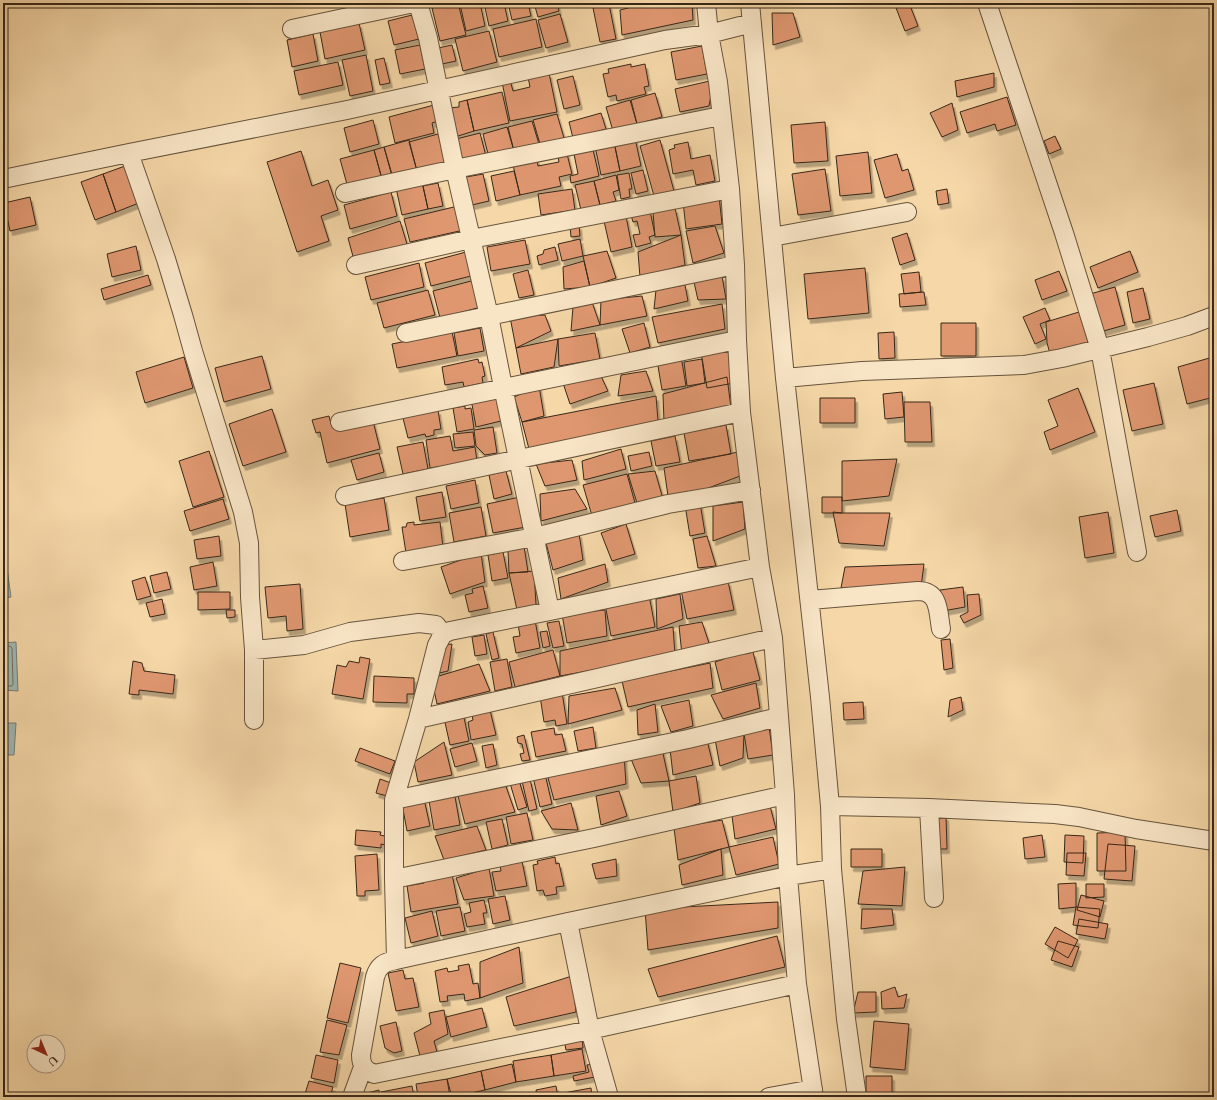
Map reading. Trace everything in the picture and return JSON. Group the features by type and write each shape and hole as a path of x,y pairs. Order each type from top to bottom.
{"street":[{"path":"292,29 414,3"},
{"path":"418,3 428,38 470,239 489,316 550,611"},
{"path":"706,3 716,32 721,116 730,189 735,265 741,412 760,566 773,638 785,795 795,875 797,984 814,1093 769,1097"},
{"path":"750,3 748,24 780,313 785,378 810,600 830,806 829,869 846,1019 857,1097"},
{"path":"987,3 1064,233 1100,349 1137,552"},
{"path":"3,179 129,152 347,110 665,40 716,32 748,24"},
{"path":"345,193 455,169 721,116"},
{"path":"129,152 166,259 243,512 249,543 250,597 254,650 254,720"},
{"path":"356,265 470,239 730,189"},
{"path":"772,238 907,212"},
{"path":"406,333 735,265"},
{"path":"785,378 862,371 1024,365 1100,349 1187,326 1214,316"},
{"path":"340,422 737,340"},
{"path":"345,496 741,412"},
{"path":"402,561 535,537 668,504 751,490"},
{"path":"396,960 394,800 418,719 437,645 443,634 760,566"},
{"path":"810,600 918,591 925,592 930,594 935,600 940,629"},
{"path":"254,650 304,644 350,632 419,623 436,625 443,634"},
{"path":"418,719 773,638"},
{"path":"394,800 688,739 779,717"},
{"path":"394,879 594,838 785,795"},
{"path":"830,806 929,808 1056,814 1182,837 1214,841"},
{"path":"929,808 934,898"},
{"path":"352,1097 363,1067 361,1055 377,970 384,963 568,922 829,869"},
{"path":"568,922 590,1030 608,1097"},
{"path":"363,1067 369,1072 377,1074 590,1030 797,984"}],"water":[{"path":"3,540 11,597 3,598"},
{"path":"16,642 18,691 3,690 3,643"},
{"path":"3,723 16,723 14,755 3,755"},
{"path":"7,775 5,1097 3,1097 3,776"}],"building":[{"path":"458,3 466,35 440,41 432,8"},
{"path":"480,3 485,26 466,31 460,4"},
{"path":"484,3 504,3 508,21 489,26"},
{"path":"508,3 528,3 531,16 512,20"},
{"path":"534,3 557,3 559,11 538,17"},
{"path":"647,3 692,3 693,20 622,35 620,10"},
{"path":"909,3 918,26 905,31 896,8"},
{"path":"609,4 616,39 600,42 593,8"},
{"path":"772,13 793,13 800,37 773,45"},
{"path":"560,14 568,42 546,48 538,20"},
{"path":"412,15 419,39 394,45 388,21"},
{"path":"536,19 542,47 499,57 493,29"},
{"path":"359,23 365,50 325,59 320,32"},
{"path":"489,31 497,62 463,71 455,39"},
{"path":"313,34 318,61 292,67 287,40"},
{"path":"420,45 425,69 400,74 395,50"},
{"path":"452,45 456,61 442,64 438,48"},
{"path":"702,46 707,74 676,80 671,52"},
{"path":"366,55 373,91 350,96 342,60"},
{"path":"384,58 390,83 380,85 375,60"},
{"path":"338,62 343,85 299,95 294,71"},
{"path":"631,64 631,67 645,64 649,86 644,87 646,94 617,101 616,95 608,97 603,74 609,73 608,69"},
{"path":"549,73 557,112 510,121 502,82 510,80 513,91 530,87 528,77"},
{"path":"994,73 994,87 957,97 955,81"},
{"path":"573,76 580,105 564,109 557,80"},
{"path":"714,80 709,106 680,112 675,89"},
{"path":"502,92 509,123 474,131 467,100"},
{"path":"655,93 662,117 637,124 631,100"},
{"path":"1007,97 1016,125 997,131 995,124 967,133 960,112"},
{"path":"467,100 474,131 455,137 449,108 459,107 459,102"},
{"path":"630,100 637,124 613,131 606,107"},
{"path":"952,103 958,130 942,137 930,113"},
{"path":"434,105 438,121 432,123 434,133 395,143 389,117"},
{"path":"601,113 606,129 573,138 569,122"},
{"path":"557,114 564,138 540,144 533,120"},
{"path":"373,120 379,144 350,152 344,128"},
{"path":"532,121 539,144 514,151 508,127"},
{"path":"825,122 828,161 794,163 791,125"},
{"path":"507,127 514,151 489,158 483,134"},
{"path":"480,133 486,156 462,163 456,139"},
{"path":"438,134 446,163 417,171 409,142"},
{"path":"1055,136 1061,149 1049,154 1044,141"},
{"path":"635,138 641,166 620,171 614,142"},
{"path":"409,140 417,171 393,178 384,147"},
{"path":"660,140 674,191 654,196 640,146"},
{"path":"614,142 620,171 601,175 595,146"},
{"path":"688,142 691,159 710,155 715,181 696,185 693,170 673,174 669,150 675,148 674,145"},
{"path":"592,145 599,176 571,183 570,176 578,174 573,149"},
{"path":"384,147 392,176 382,179 374,150"},
{"path":"374,150 382,179 348,188 340,159"},
{"path":"566,150 572,174 559,177 561,186 520,195 513,165 537,159 538,166 559,162 557,152"},
{"path":"301,151 312,186 328,180 338,210 321,216 329,241 297,252 267,162"},
{"path":"868,152 872,193 840,196 836,156"},
{"path":"897,154 902,171 908,169 914,190 885,198 874,160"},
{"path":"125,166 139,203 116,212 103,174"},
{"path":"825,169 831,211 798,215 792,174"},
{"path":"643,170 648,191 636,194 631,173"},
{"path":"514,171 520,195 496,201 491,176"},
{"path":"629,173 632,189 629,189 630,197 621,199 617,175"},
{"path":"103,174 116,212 95,220 81,182"},
{"path":"483,174 489,201 472,205 466,177"},
{"path":"616,175 619,190 613,192 616,201 600,205 594,181"},
{"path":"594,181 600,205 581,210 575,185"},
{"path":"422,182 428,209 402,215 396,188"},
{"path":"438,183 443,206 428,209 423,186"},
{"path":"572,189 575,210 541,215 538,194"},
{"path":"947,189 949,203 938,205 936,191"},
{"path":"391,192 397,216 350,229 344,205"},
{"path":"719,196 722,224 686,229 683,201"},
{"path":"30,197 36,225 10,231 4,203"},
{"path":"458,206 464,230 410,242 404,219"},
{"path":"675,208 681,235 655,237 653,212"},
{"path":"650,211 655,235 649,237 651,243 636,247 633,235 640,234 637,221 633,222 631,215"},
{"path":"626,216 632,247 611,252 604,221"},
{"path":"400,221 407,244 354,260 348,238"},
{"path":"579,225 580,236 571,237 570,226"},
{"path":"715,226 724,253 693,263 686,231"},
{"path":"907,233 915,260 900,265 892,238"},
{"path":"681,235 685,265 640,277 638,252"},
{"path":"580,239 583,256 562,261 558,244"},
{"path":"525,240 530,264 491,271 487,247"},
{"path":"136,246 141,270 112,277 107,254"},
{"path":"555,247 558,260 539,265 537,256 543,254 544,250"},
{"path":"607,251 616,278 590,287 583,256"},
{"path":"1130,251 1138,272 1098,288 1090,267"},
{"path":"466,252 471,276 431,286 425,263"},
{"path":"584,261 590,287 564,289 563,267"},
{"path":"419,263 424,287 371,300 365,277"},
{"path":"865,268 869,313 808,319 804,274"},
{"path":"528,270 534,295 519,298 513,274"},
{"path":"1059,271 1067,291 1042,300 1035,280"},
{"path":"919,272 921,292 904,294 901,274"},
{"path":"148,275 151,285 104,300 101,289"},
{"path":"722,276 726,299 698,300 694,282"},
{"path":"475,280 481,307 440,318 433,291"},
{"path":"685,285 688,301 654,309 656,290"},
{"path":"1115,287 1125,325 1100,332 1090,294"},
{"path":"1143,288 1150,319 1133,323 1127,292"},
{"path":"428,290 435,315 384,328 377,303"},
{"path":"924,292 926,305 900,307 899,294"},
{"path":"642,296 647,316 600,325 601,300"},
{"path":"592,302 600,325 571,331 573,307"},
{"path":"722,304 725,329 658,343 652,317"},
{"path":"1045,308 1050,320 1040,324 1046,339 1035,344 1023,317"},
{"path":"1079,312 1089,345 1051,357 1047,343 1046,322"},
{"path":"545,315 551,331 516,348 510,317"},
{"path":"644,323 650,347 630,353 622,329"},
{"path":"941,323 976,323 976,356 941,356"},
{"path":"480,328 484,351 458,356 454,333"},
{"path":"452,332 457,356 397,368 392,344"},
{"path":"894,332 895,358 879,359 878,333"},
{"path":"595,333 600,359 559,366 558,339"},
{"path":"558,339 554,367 521,374 516,348"},
{"path":"729,348 734,383 707,388 701,352"},
{"path":"262,356 271,389 224,402 215,368"},
{"path":"681,356 686,386 662,390 657,360"},
{"path":"184,357 193,388 145,403 136,372"},
{"path":"1213,357 1214,397 1187,404 1178,367"},
{"path":"478,359 479,363 482,362 485,376 482,377 483,383 464,387 463,382 445,385 442,367"},
{"path":"702,359 705,383 687,386 684,362"},
{"path":"646,371 653,391 618,396 621,375"},
{"path":"600,374 608,391 570,404 563,383"},
{"path":"727,377 731,408 664,422 663,394"},
{"path":"1154,383 1163,424 1132,431 1123,390"},
{"path":"539,386 544,416 522,422 514,397"},
{"path":"1078,388 1095,432 1050,450 1044,432 1058,426 1048,400"},
{"path":"902,392 904,417 885,419 883,394"},
{"path":"656,396 658,421 529,449 522,422"},
{"path":"497,397 501,421 476,427 471,399"},
{"path":"820,398 855,398 855,423 820,423"},
{"path":"904,402 930,402 932,442 905,442"},
{"path":"465,406 465,409 471,408 474,429 457,432 453,408"},
{"path":"272,409 286,452 243,466 229,424"},
{"path":"438,410 441,429 434,430 434,435 426,437 425,434 408,438 402,414"},
{"path":"329,416 331,424 373,421 380,449 327,463 320,432 316,433 312,420"},
{"path":"726,425 731,454 689,461 684,433"},
{"path":"493,427 497,453 485,455 476,446 474,430"},
{"path":"473,432 475,446 455,448 453,434"},
{"path":"450,436 453,451 475,447 477,461 430,468 426,440"},
{"path":"675,436 680,462 656,466 651,441"},
{"path":"423,442 428,469 403,474 397,447"},
{"path":"621,449 626,469 584,480 582,461"},
{"path":"209,451 224,497 193,507 179,461"},
{"path":"649,452 652,466 631,471 628,456"},
{"path":"738,452 740,476 669,503 664,468"},
{"path":"379,453 384,472 357,480 351,460"},
{"path":"897,459 889,496 842,501 842,461"},
{"path":"572,460 577,480 545,486 536,464"},
{"path":"506,471 512,494 494,499 489,475"},
{"path":"655,471 663,499 637,503 628,474"},
{"path":"627,474 635,503 592,516 583,485"},
{"path":"475,480 479,503 451,509 446,486"},
{"path":"575,489 587,509 541,521 540,494"},
{"path":"442,492 446,517 420,521 416,497"},
{"path":"520,497 526,527 493,533 487,504"},
{"path":"822,497 842,497 842,513 822,513"},
{"path":"384,498 389,530 350,537 345,504"},
{"path":"223,499 229,519 190,531 184,511"},
{"path":"743,502 745,529 713,541 713,506"},
{"path":"700,503 705,533 690,536 685,505"},
{"path":"481,507 486,536 454,542 449,513"},
{"path":"1177,510 1181,531 1155,537 1150,516"},
{"path":"833,512 890,513 884,546 839,543"},
{"path":"1108,512 1114,553 1085,558 1079,517"},
{"path":"414,522 414,525 440,522 443,547 406,553 402,527 406,527 407,523"},
{"path":"626,524 635,554 612,561 601,533"},
{"path":"579,533 583,560 553,570 545,539"},
{"path":"219,536 221,556 197,559 194,540"},
{"path":"707,536 716,566 698,568 693,539"},
{"path":"524,546 528,572 509,573 508,551"},
{"path":"503,552 508,578 492,581 488,555"},
{"path":"481,553 485,582 450,594 441,567"},
{"path":"213,562 217,586 194,590 190,567"},
{"path":"605,564 608,582 561,599 558,578"},
{"path":"924,564 921,587 841,588 845,567"},
{"path":"534,571 536,605 517,610 509,573"},
{"path":"167,572 171,589 154,593 150,576"},
{"path":"145,577 151,596 137,600 132,581"},
{"path":"728,581 734,610 687,619 681,590"},
{"path":"300,584 303,629 287,631 286,616 268,618 265,587"},
{"path":"483,586 488,608 469,612 465,595 473,593 472,589"},
{"path":"963,587 965,607 943,611 940,590"},
{"path":"198,592 230,592 230,609 198,610"},
{"path":"680,594 683,619 657,629 656,599"},
{"path":"979,594 981,615 964,623 960,616 968,612 967,595"},
{"path":"649,595 655,627 611,636 605,604"},
{"path":"162,599 165,614 150,617 146,603"},
{"path":"226,610 235,610 235,617 227,618"},
{"path":"605,610 607,636 567,643 562,614"},
{"path":"535,620 540,648 516,653 513,637 520,636 518,624"},
{"path":"559,621 564,646 553,648 547,623"},
{"path":"702,622 710,646 682,655 679,626"},
{"path":"673,627 675,655 560,676 560,651"},
{"path":"547,631 550,646 543,648 540,632"},
{"path":"493,632 499,658 492,660 486,634"},
{"path":"484,635 487,654 475,656 472,637"},
{"path":"950,639 953,668 944,670 941,640"},
{"path":"452,644 448,671 435,674 443,645"},
{"path":"745,649 746,654 753,652 760,680 722,690 715,662 724,659 723,654"},
{"path":"553,650 560,676 515,687 509,662"},
{"path":"360,657 370,659 363,699 332,694 337,665 346,667 349,661 359,663"},
{"path":"507,659 512,687 495,691 490,662"},
{"path":"133,661 142,663 144,671 175,675 173,694 139,690 139,695 129,694"},
{"path":"710,663 713,688 628,707 622,681"},
{"path":"479,664 490,691 437,704 431,676 432,678"},
{"path":"374,676 414,678 414,694 407,694 407,703 373,702"},
{"path":"756,683 760,708 723,719 711,695"},
{"path":"615,688 622,710 568,724 569,696"},
{"path":"562,692 567,724 556,726 555,720 544,722 540,696"},
{"path":"961,697 963,710 948,717 950,700"},
{"path":"689,700 693,726 671,732 661,706"},
{"path":"863,702 864,719 844,720 843,703"},
{"path":"655,704 658,732 638,735 637,710"},
{"path":"489,706 496,735 471,740 468,722 473,720 471,710"},
{"path":"463,713 469,741 450,745 444,718"},
{"path":"593,727 596,748 578,751 574,731"},
{"path":"769,727 773,755 748,759 744,733"},
{"path":"554,728 555,735 562,734 566,751 536,757 531,732"},
{"path":"744,733 743,758 720,766 715,739"},
{"path":"524,735 530,760 522,761 520,754 524,753 522,744 518,743 517,737"},
{"path":"707,740 713,765 673,775 670,749"},
{"path":"444,742 452,775 418,782 414,762"},
{"path":"472,743 477,761 455,767 450,749"},
{"path":"493,744 497,765 486,768 482,746"},
{"path":"360,748 395,761 390,774 355,761"},
{"path":"662,749 669,781 641,783 631,759"},
{"path":"624,754 626,784 554,800 547,774"},
{"path":"545,774 552,804 540,807 533,777"},
{"path":"696,776 700,803 673,812 669,781"},
{"path":"518,777 527,807 518,810 509,780"},
{"path":"503,778 515,812 465,824 457,792"},
{"path":"380,779 391,783 387,796 376,793"},
{"path":"530,779 537,809 529,811 522,781"},
{"path":"454,791 460,825 434,830 429,801"},
{"path":"619,791 627,816 601,825 596,796"},
{"path":"424,799 430,826 407,831 402,804"},
{"path":"571,803 578,830 552,829 541,811"},
{"path":"770,806 776,829 735,839 732,816"},
{"path":"527,813 533,840 511,844 506,817"},
{"path":"934,816 946,816 947,849 935,849"},
{"path":"502,819 508,845 492,849 486,822"},
{"path":"722,820 729,847 678,860 674,828"},
{"path":"477,826 486,850 444,860 435,836"},
{"path":"356,830 381,832 380,835 385,836 385,845 381,844 381,848 355,845"},
{"path":"1125,832 1126,871 1097,871 1097,833"},
{"path":"1042,835 1045,857 1025,859 1023,838"},
{"path":"1065,835 1084,836 1083,863 1064,862"},
{"path":"773,837 779,864 736,875 729,847"},
{"path":"1108,844 1135,846 1132,881 1104,879"},
{"path":"721,849 723,875 682,885 679,865"},
{"path":"851,849 882,849 882,867 851,867"},
{"path":"1067,853 1086,853 1084,876 1066,875"},
{"path":"377,854 379,890 365,891 365,896 357,896 355,856"},
{"path":"555,857 556,864 559,863 564,886 556,887 557,894 545,896 543,890 537,891 533,865 538,864 537,861"},
{"path":"616,859 617,876 596,879 592,864"},
{"path":"522,861 527,886 496,891 492,872 501,871 500,865"},
{"path":"905,867 902,906 858,904 863,871"},
{"path":"489,868 494,896 464,900 456,878"},
{"path":"452,874 458,904 411,912 407,886 424,883 424,879"},
{"path":"1076,883 1076,907 1059,909 1058,884"},
{"path":"1086,884 1104,884 1104,897 1086,898"},
{"path":"1081,895 1104,901 1100,917 1077,910"},
{"path":"505,896 510,920 493,924 488,899"},
{"path":"484,900 487,913 483,913 485,924 467,927 464,914 471,912 469,903"},
{"path":"778,902 778,928 648,950 645,909"},
{"path":"460,907 465,931 441,936 436,911"},
{"path":"1076,907 1100,909 1098,928 1073,925"},
{"path":"862,909 892,909 894,925 861,929"},
{"path":"432,911 438,936 411,943 405,918"},
{"path":"1079,919 1108,924 1105,939 1076,934"},
{"path":"1055,927 1078,940 1068,958 1045,944"},
{"path":"777,936 785,967 658,997 648,969"},
{"path":"1058,941 1079,947 1072,967 1051,960"},
{"path":"519,947 523,983 480,998 480,962"},
{"path":"340,963 361,968 348,1023 327,1018"},
{"path":"469,964 473,984 478,983 480,998 465,1001 464,994 447,996 448,1001 440,1002 435,971 447,968 448,972 459,970 458,966"},
{"path":"403,970 405,979 413,978 419,1007 396,1011 388,973"},
{"path":"572,976 576,1012 514,1026 506,997"},
{"path":"895,987 898,997 907,994 904,1008 882,1009 881,992"},
{"path":"858,992 876,992 876,1012 853,1013"},
{"path":"482,1008 487,1027 451,1037 446,1017"},
{"path":"444,1010 448,1034 434,1041 437,1052 420,1056 414,1033 431,1024 429,1013"},
{"path":"327,1020 347,1025 339,1055 320,1052"},
{"path":"874,1021 909,1024 905,1070 870,1067"},
{"path":"396,1022 402,1051 394,1053 385,1048 380,1026"},
{"path":"582,1037 583,1048 566,1050 564,1040"},
{"path":"582,1049 586,1071 554,1076 551,1055"},
{"path":"316,1055 338,1060 334,1083 311,1078"},
{"path":"551,1055 554,1076 516,1082 513,1061"},
{"path":"512,1064 516,1082 485,1090 481,1071"},
{"path":"592,1064 595,1077 574,1081 573,1076 589,1072 587,1065"},
{"path":"481,1071 485,1090 452,1097 447,1079"},
{"path":"866,1076 892,1076 892,1095 866,1095"},
{"path":"447,1079 450,1097 418,1097 416,1084"},
{"path":"309,1081 333,1087 330,1097 304,1097"},
{"path":"412,1086 414,1097 382,1097 381,1092"},
{"path":"556,1086 558,1097 537,1097 536,1090"},
{"path":"591,1088 592,1097 558,1097 558,1094"},
{"path":"379,1090 380,1097 363,1097 363,1094"}]}
